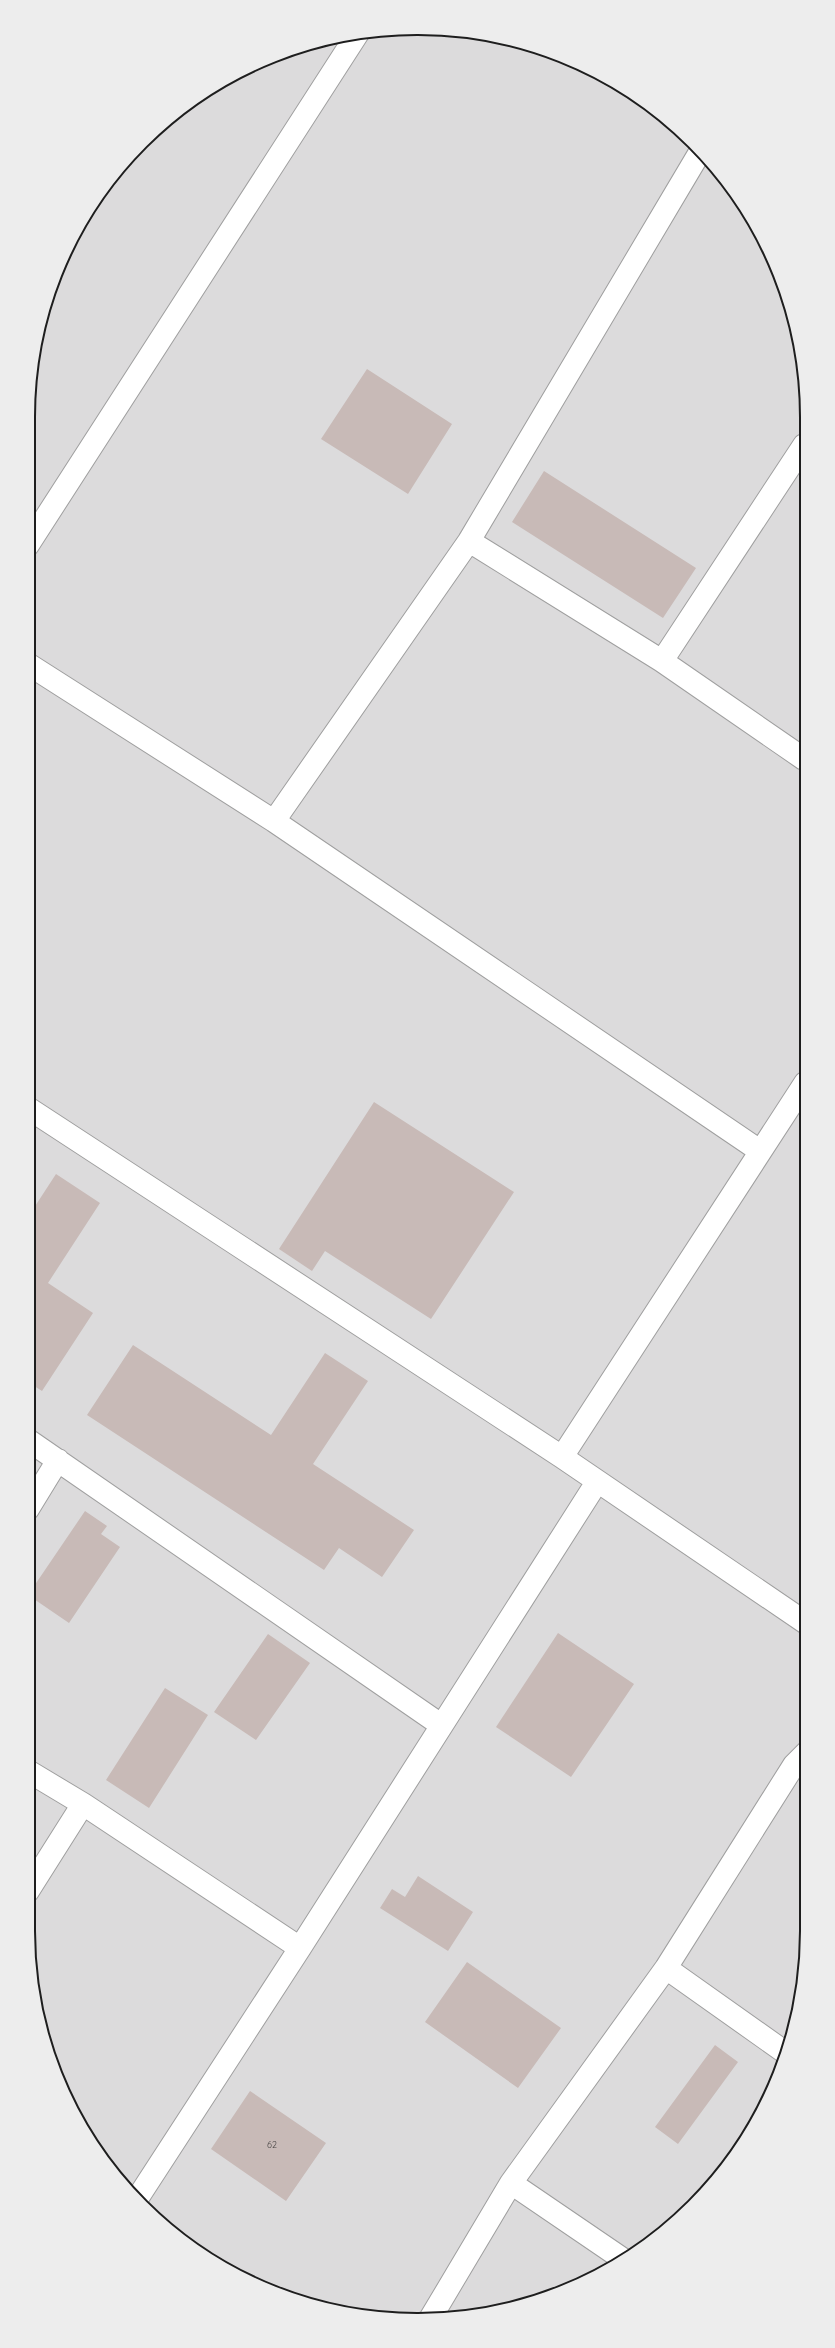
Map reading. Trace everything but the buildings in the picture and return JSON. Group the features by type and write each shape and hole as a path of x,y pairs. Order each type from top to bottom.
{"street":[{"path":"35,534 353,40"},
{"path":"274,821 470,541 697,157"},
{"path":"662,661 800,451"},
{"path":"470,541 662,661 800,756"},
{"path":"35,668 274,821 760,1151"},
{"path":"562,1458 800,1091"},
{"path":"35,1113 562,1458 800,1620"},
{"path":"35,1445 441,1725"},
{"path":"35,1498 58,1460"},
{"path":"140,2194 300,1948 597,1482"},
{"path":"434,2312 511,2183 666,1968 794,1765 800,1759"},
{"path":"35,1774 83,1804 300,1948"},
{"path":"35,1880 83,1804"},
{"path":"666,1968 781,2049"},
{"path":"511,2183 618,2256"}],"shaded area":[{"path":"418,35 467,38 492,42 540,55 564,64 609,86 630,99 670,130 705,165 736,205 761,248 780,295 793,343 797,368 800,418 800,1930 797,1980 793,2005 780,2053 771,2077 761,2100 736,2143 705,2183 688,2201 650,2234 630,2249 587,2274 540,2293 492,2306 467,2310 418,2313 392,2312 343,2306 319,2300 295,2293 248,2274 205,2249 165,2218 147,2201 130,2183 99,2143 74,2100 55,2053 48,2029 42,2005 36,1956 35,418 38,368 42,343 55,295 64,271 74,248 99,205 130,165 147,147 165,130 205,99 248,74 271,64 295,55 343,42 368,38"}]}
